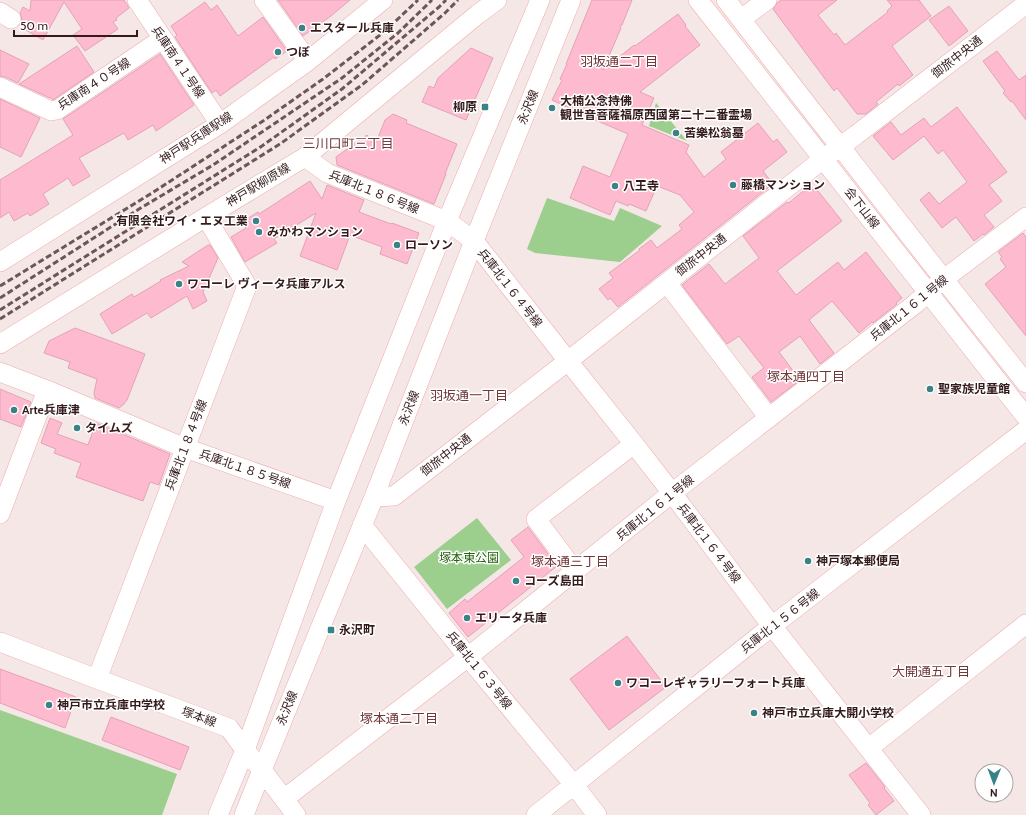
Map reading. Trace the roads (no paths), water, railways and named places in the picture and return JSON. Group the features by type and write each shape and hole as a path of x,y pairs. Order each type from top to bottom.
{"street":[{"name":"兵庫南４１号線","path":"137,0 220,124"},
{"path":"264,0 308,61"},
{"name":"神戸駅兵庫駅線","path":"0,262 220,124 308,61 383,0"},
{"name":"神戸駅柳原線","path":"0,344 305,157 497,0"},
{"name":"永沢線","path":"218,815 245,750 336,501 447,221 540,0"},
{"name":"永沢線","path":"244,815 374,498 474,241 571,0"},
{"name":"会下山線","path":"698,0 1026,417"},
{"name":"会下山線","path":"726,0 1026,383"},
{"path":"741,19 767,0"},
{"name":"御旅中央通","path":"374,498 394,496 568,362 823,159 1020,9"},
{"name":"兵庫南４０号線","path":"0,87 51,111 57,110 162,39"},
{"name":"兵庫北１８６号線","path":"305,157 327,173 447,221"},
{"name":"兵庫北１６１号線","path":"284,799 468,657 672,493 1026,216"},
{"name":"兵庫北１８４号線","path":"97,679 247,286 206,217"},
{"name":"兵庫北１６４号線","path":"447,221 474,241 634,444 772,626 921,815"},
{"path":"667,283 769,418"},
{"name":"兵庫北１８５号線","path":"0,372 47,390 185,448 336,501"},
{"path":"0,514 47,390"},
{"name":"兵庫北１５６号線","path":"536,815 772,626 1026,430"},
{"path":"576,571 536,518 634,444"},
{"name":"兵庫北１６３号線","path":"362,525 597,815"},
{"path":"869,748 1026,624"},
{"name":"塚本線","path":"0,642 229,728 296,815"}],"railway":[{"path":"0,286 152,193 263,121 323,79 384,32 418,0"},
{"path":"0,298 139,209 213,165 342,78 398,33 432,0"},
{"path":"0,310 262,146 342,89 446,0"},
{"path":"0,319 280,144 362,85 458,0"}],"place":[{"name":"エスタール兵庫","path":"302,28"},
{"name":"つぼ","path":"278,52"},
{"name":"柳原","path":"485,107"},
{"name":"大楠公念持佛 観世音菩薩福原西國第二十二番霊場","path":"552,108"},
{"name":"苦樂松翁墓","path":"676,133"},
{"name":"藤橋マンション","path":"733,185"},
{"name":"八王寺","path":"615,186"},
{"name":"有限会社ワイ・エヌ工業","path":"256,221"},
{"name":"みかわマンション","path":"259,232"},
{"name":"ローソン","path":"397,245"},
{"name":"ワコーレ ヴィータ兵庫アルス","path":"179,284"},
{"name":"聖家族児童館","path":"930,389"},
{"name":"Arte兵庫津","path":"14,410"},
{"name":"タイムズ","path":"77,428"},
{"name":"神戸塚本郵便局","path":"808,561"},
{"name":"コーズ島田","path":"516,581"},
{"name":"エリータ兵庫","path":"467,618"},
{"name":"永沢町","path":"331,630"},
{"name":"ワコーレギャラリーフォート兵庫","path":"618,683"},
{"name":"神戸市立兵庫中学校","path":"49,705"},
{"name":"神戸市立兵庫大開小学校","path":"754,713"}],"district":[{"name":"羽坂通二丁目","path":"619,61"},
{"name":"三川口町三丁目","path":"348,143"},
{"name":"塚本通四丁目","path":"806,376"},
{"name":"羽坂通一丁目","path":"469,395"},
{"name":"塚本通三丁目","path":"570,561"},
{"name":"大開通五丁目","path":"931,671"},
{"name":"塚本通二丁目","path":"399,718"}],"park label":[{"name":"塚本東公園","path":"469,558"}]}
